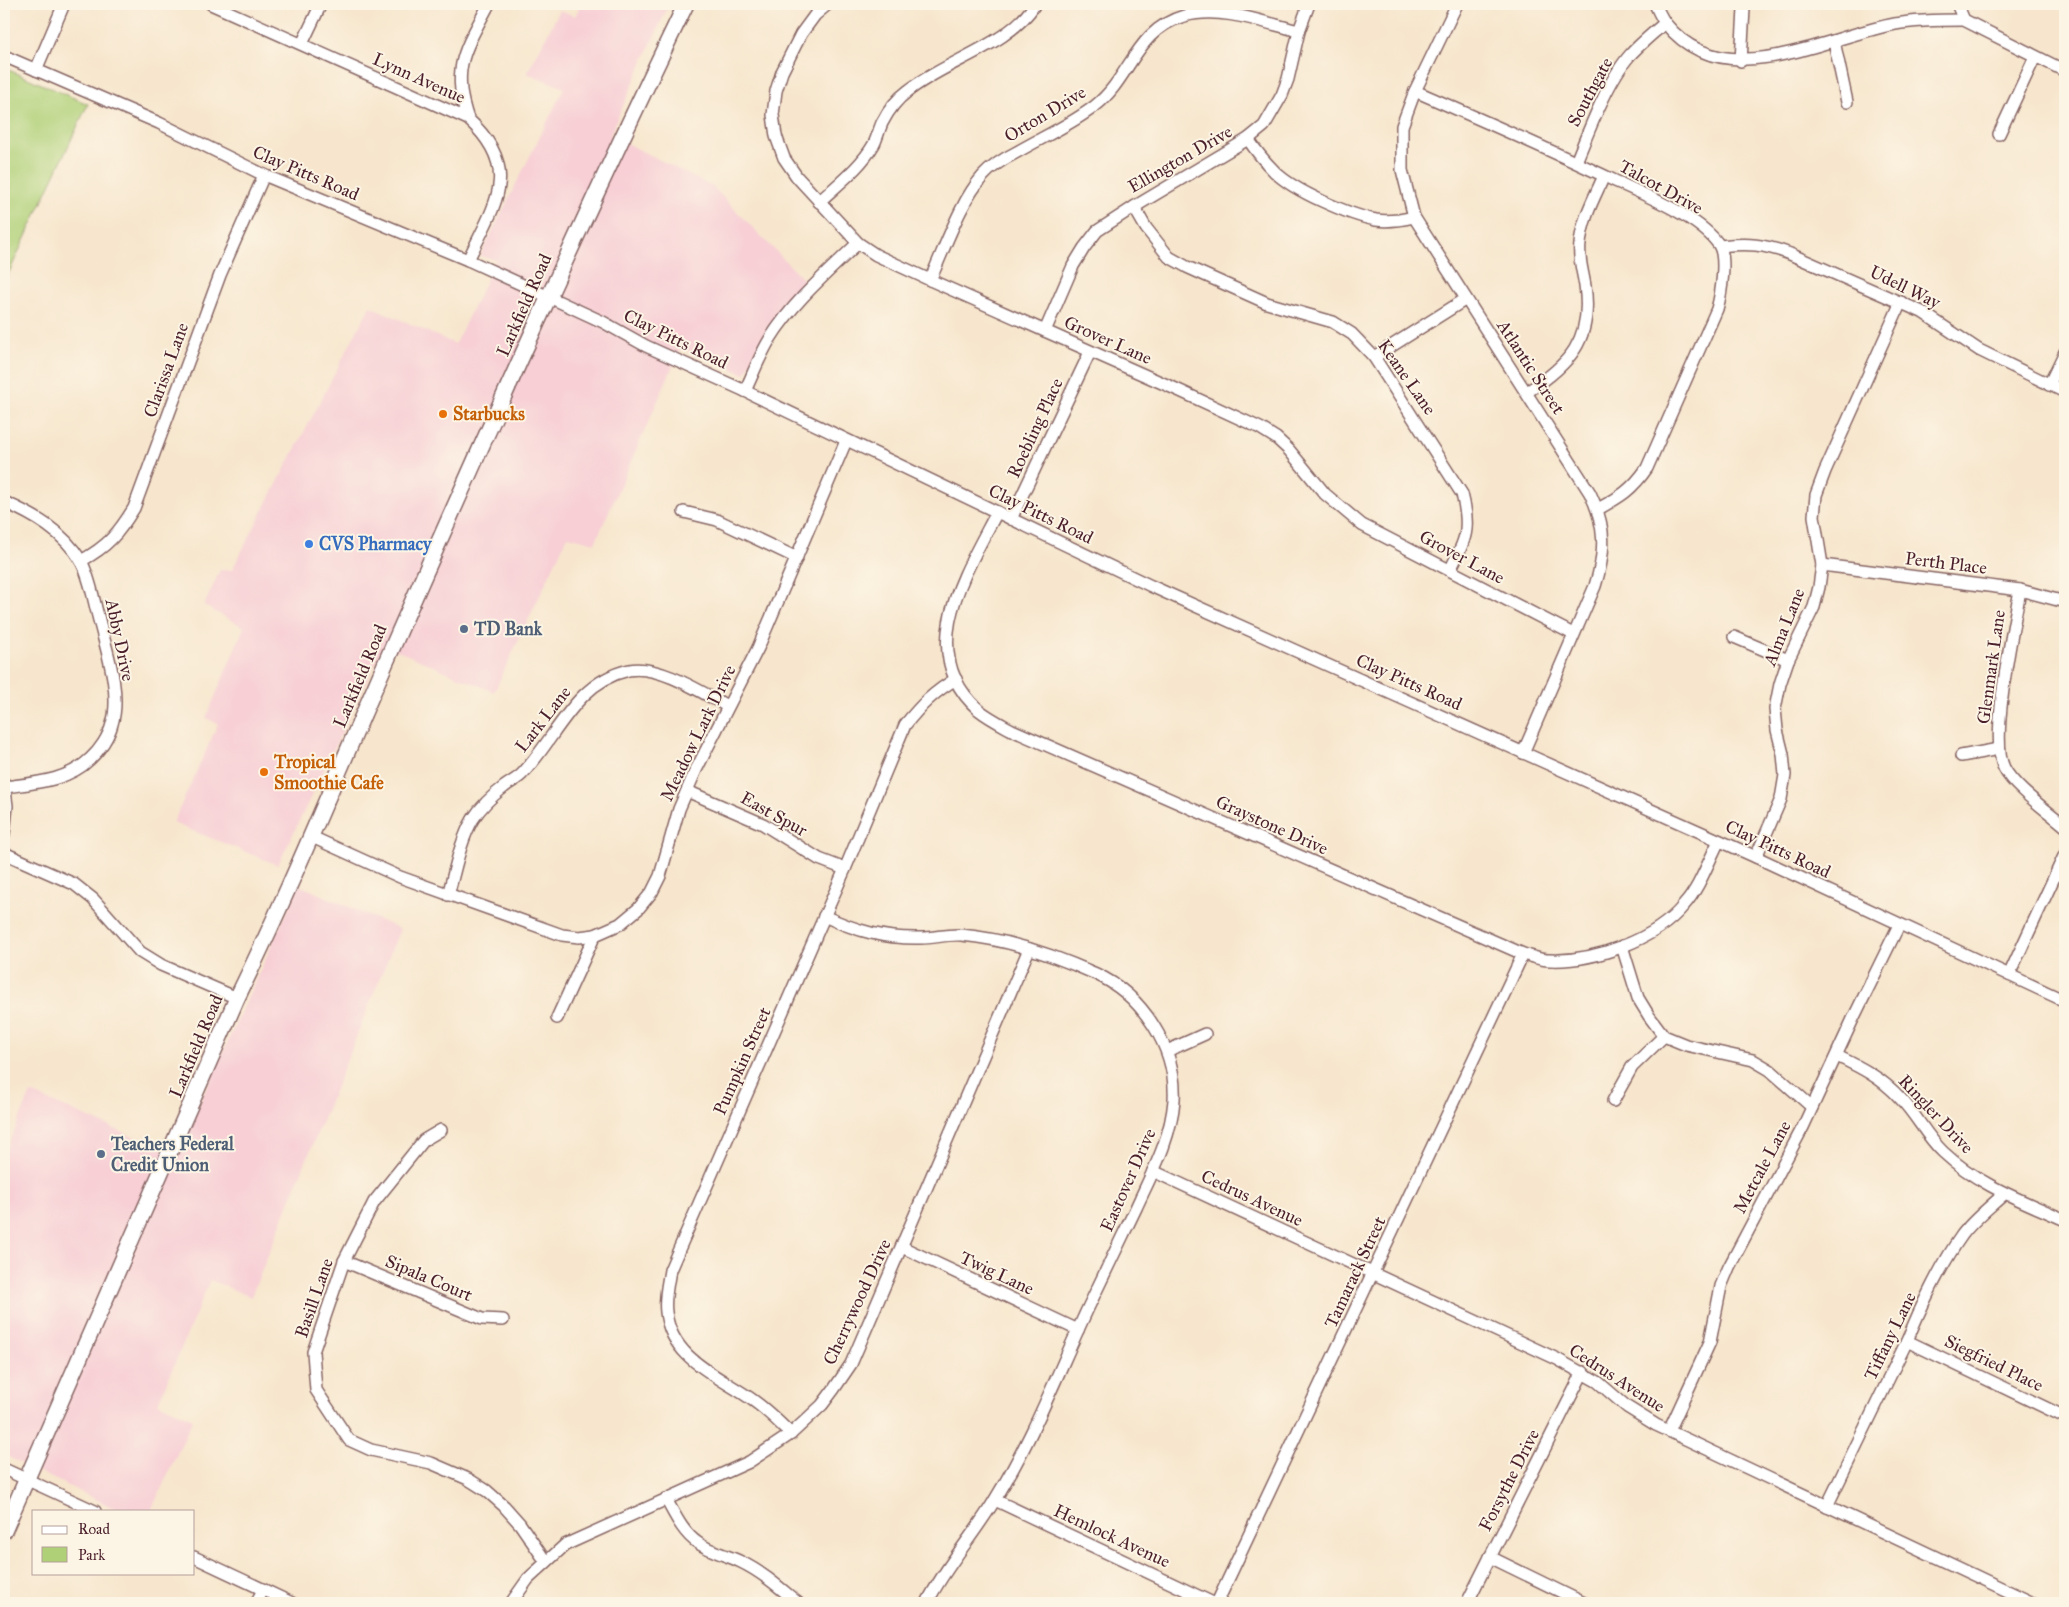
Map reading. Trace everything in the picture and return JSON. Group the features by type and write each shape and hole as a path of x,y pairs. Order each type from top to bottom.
{"main road":[{"name":"Larkfield Road","path":"4,1531 237,998 312,837 388,658 600,181 686,4"}],"street":[{"path":"36,70 64,4"},
{"name":"Lynn Avenue","path":"211,4 468,119 483,132 495,150 500,182 497,198 468,260"},
{"path":"302,44 321,4"},
{"path":"468,119 461,100 459,81 462,60 489,4"},
{"name":"Grover Lane","path":"828,4 814,15 801,34 782,72 776,91 773,115 776,136 784,158 797,177 858,243 876,254 930,280 1260,428 1276,438 1289,450 1325,494 1362,525 1573,634"},
{"path":"819,202 861,162 874,145 882,123 892,107 908,91 1013,28 1029,14 1035,4"},
{"name":"Ellington Drive","path":"1044,331 1073,266 1097,231 1248,139 1264,126 1282,95 1288,79 1299,31 1309,4"},
{"name":"Atlantic Street","path":"1457,4 1415,91 1402,126 1402,170 1414,218 1590,493 1598,509 1603,531 1602,566 1523,753"},
{"path":"1655,4 1665,23 1679,37 1698,50 1720,58 1741,61 1769,58 1894,24 1916,21 1964,20 2065,71"},
{"path":"1957,4 1964,20"},
{"path":"1741,61 1744,9"},
{"name":"Orton Drive","path":"930,280 969,196 984,174 1003,159 1095,106 1110,92 1145,40 1160,27 1183,16 1205,12 1226,14 1299,31"},
{"name":"Southgate","path":"1576,162 1596,115 1619,71 1629,56 1665,23"},
{"path":"1834,41 1848,102"},
{"name":"Clay Pitts Road","path":"4,56 159,123 264,175 468,260 549,297 603,322 646,346 745,391 1151,586 1756,856 1899,925 2010,974 2065,1001"},
{"path":"1999,134 2035,57"},
{"name":"Talcot Drive","path":"1415,91 1576,162 1682,214 1720,246"},
{"path":"1248,139 1275,173 1290,185 1355,214 1376,220 1392,221 1414,218"},
{"name":"Clarissa Lane","path":"81,562 101,550 120,532 134,508 220,275 264,175"},
{"path":"1527,392 1552,376 1570,358 1580,340 1587,306 1579,246 1590,205 1604,176"},
{"name":"Keane Lane","path":"1134,207 1146,228 1169,257 1195,271 1267,303 1333,322 1352,334 1374,356 1462,494 1466,509 1467,526 1463,544 1450,570"},
{"path":"745,391 770,340 784,320 797,304 858,243"},
{"name":"Udell Way","path":"1720,246 1748,243 1770,246 1922,312 1979,350 2065,392"},
{"path":"1598,509 1623,496 1636,484 1647,468 1717,309 1722,290 1720,246"},
{"path":"1374,356 1466,299"},
{"name":"Alma Lane","path":"1756,856 1780,799 1785,775 1774,709 1788,660 1814,607 1822,565 1814,516 1816,495 1901,302"},
{"name":"Roebling Place","path":"1012,520 1090,352"},
{"path":"2049,385 2065,352"},
{"name":"Meadow Lark Drive","path":"312,837 400,877 562,935 579,937 595,935 620,924 638,909 652,892 660,876 687,791 758,648 846,440"},
{"name":"Abby Drive","path":"4,502 34,516 51,528 66,542 81,562 90,586 112,673 115,700 113,723 104,742 90,760 69,773 42,782 5,785"},
{"path":"684,512 717,520 797,558"},
{"name":"Graystone Drive","path":"997,512 960,583 948,622 947,640 956,679 966,696 979,710 1012,730 1523,954 1548,960 1574,959 1622,946 1650,934 1684,905 1697,886 1719,841"},
{"name":"Perth Place","path":"1822,565 2020,590 2065,602"},
{"name":"Glenmark Lane","path":"2020,590 2000,715 1999,749 2004,768 2022,790 2065,826"},
{"path":"1734,637 1788,660"},
{"name":"Lark Lane","path":"448,895 464,840 472,820 486,803 522,774 578,700 594,685 630,670 651,671 678,680 728,706"},
{"name":"Pumpkin Street","path":"790,1434 778,1420 753,1400 710,1374 689,1358 672,1335 666,1312 666,1290 670,1270 845,869 905,725 919,707 936,691 956,679"},
{"name":"Glenmark Lane","path":"1961,756 1999,749"},
{"path":"4,834 7,806 5,785"},
{"name":"East Spur","path":"687,791 763,824 819,859 845,869"},
{"path":"4,852 74,884 93,899 140,952 161,965 237,998"},
{"path":"2010,974 2065,854"},
{"name":"Eastover Drive","path":"824,916 854,929 887,938 958,935 992,939 1029,949 1097,975 1119,988 1147,1017 1167,1051 1174,1096 1171,1122 1153,1171 1026,1445 996,1500 950,1563 927,1603"},
{"name":"Metcale Lane","path":"1669,1431 1710,1342 1722,1286 1729,1267 1812,1107 1837,1056 1852,1019 1899,925"},
{"path":"557,1018 595,935"},
{"path":"1622,946 1638,998 1664,1036 1686,1044 1753,1060 1770,1070 1812,1107"},
{"name":"Cherrywood Drive","path":"511,1603 528,1579 565,1545 749,1462 790,1434 822,1405 851,1364 1029,949"},
{"name":"Tamarack Street","path":"1217,1603 1523,954"},
{"path":"1167,1051 1205,1034"},
{"path":"1613,1101 1632,1067 1664,1036"},
{"name":"Ringler Drive","path":"1837,1056 1872,1073 1887,1085 1901,1099 1942,1151 1982,1182 2004,1194 2065,1220"},
{"name":"Basill Lane","path":"441,1130 424,1140 374,1202 344,1261 313,1352 316,1390 349,1440 371,1450 432,1463 468,1479 487,1491 520,1524 546,1562"},
{"name":"Cedrus Avenue","path":"1153,1171 1583,1372 1642,1417 1669,1431 2033,1603"},
{"name":"Tiffany Lane","path":"1826,1506 1915,1322 1963,1234 1978,1217 2004,1194"},
{"name":"Twig Lane","path":"902,1247 1078,1330"},
{"name":"Sipala Court","path":"344,1261 482,1320 503,1320"},
{"name":"Siegfried Place","path":"1907,1341 2065,1417"},
{"name":"Forsythe Drive","path":"1468,1603 1583,1372"},
{"path":"4,1469 93,1510"},
{"path":"666,1499 681,1526 697,1543 761,1573 798,1603"},
{"name":"Hemlock Avenue","path":"996,1500 1213,1603"},
{"path":"195,1557 292,1603"},
{"path":"1490,1557 1584,1603"},
{"path":"256,1603 263,1590"}],"shaded area":[{"path":"581,4 669,4 610,135 713,187 806,282 768,329 745,374 681,348 595,543 568,536 494,692 384,645 278,865 173,823 218,724 206,718 244,627 204,606 220,570 232,570 370,306 455,344 496,260 480,256 564,88 527,73 560,10 575,16"},
{"path":"299,885 400,929 251,1297 210,1280 158,1403 193,1419 151,1510 118,1510 4,1455 4,1154 31,1093 176,1155"}],"green space":[{"path":"4,68 88,104 4,283"}],"place":[{"name":"Starbucks","path":"443,414"},
{"name":"CVS Pharmacy","path":"309,544"},
{"name":"TD Bank","path":"464,629"},
{"name":"Tropical Smoothie Cafe","path":"264,772"},
{"name":"Teachers Federal Credit Union","path":"101,1154"}]}
